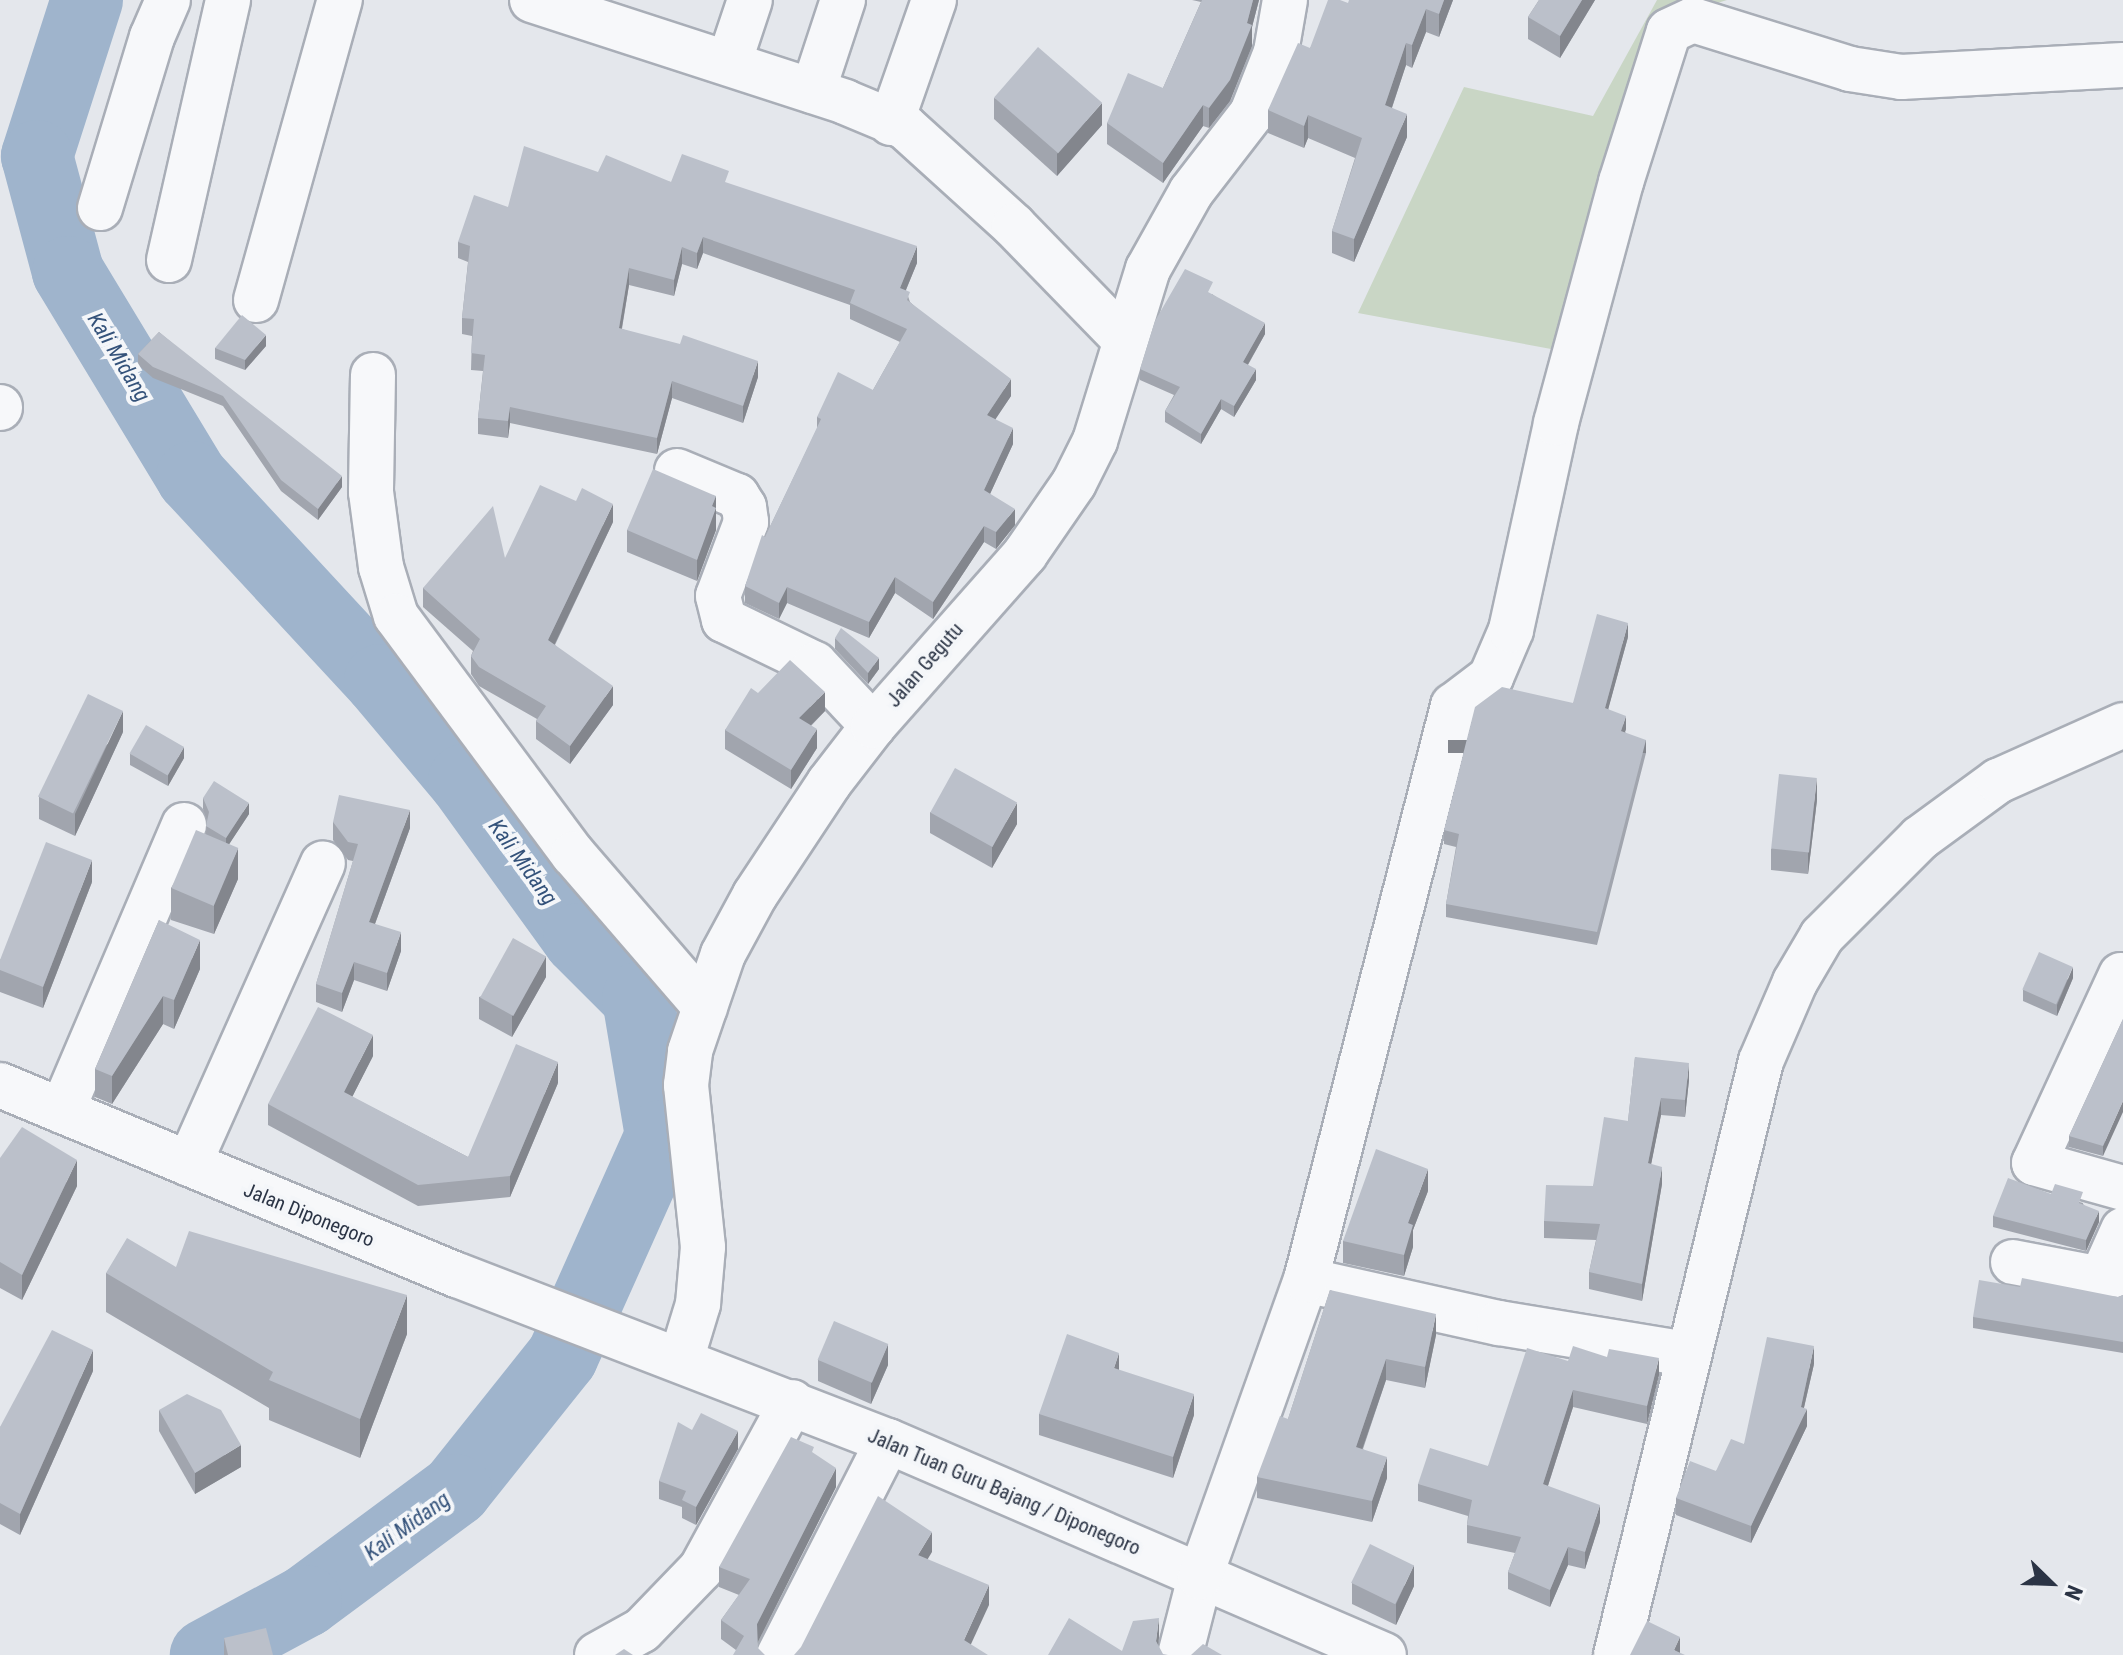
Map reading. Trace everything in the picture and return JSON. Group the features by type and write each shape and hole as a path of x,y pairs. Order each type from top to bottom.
{"street":[{"path":"100,208 155,26 168,0"},
{"path":"169,260 228,0"},
{"path":"256,300 340,0"},
{"path":"729,63 750,0"},
{"path":"813,91 843,0"},
{"path":"891,123 934,0"},
{"name":"Jalan Gegutu","path":"681,1360 698,1304 702,1262 686,1085 705,1007 723,954 755,895 873,726 1025,554 1074,483 1095,441 1125,340 1165,232 1252,113 1276,52 1285,0"},
{"path":"560,4 813,91 891,123 923,140 1125,340"},
{"path":"1180,1655 1200,1577 1306,1280 1449,719 1459,697 1491,677 1511,630 1556,423 1621,182 1669,31 1693,20 1850,69 1901,77 2123,65"},
{"path":"373,375 371,492 381,567 396,616 573,854 705,1007"},
{"path":"677,471 737,496 744,507 746,522 718,596 724,620 815,664 873,726"},
{"path":"1616,1655 1687,1354 1761,1061 1795,982 1822,936 1920,838 1998,781 2123,725"},
{"path":"62,1111 184,825"},
{"path":"189,1164 323,863"},
{"path":"2121,975 2034,1163 2123,1188"},
{"name":"Jalan Diponegoro","path":"6,1096 62,1111 457,1275 621,1339"},
{"path":"2013,1262 2112,1281 2123,1230"},
{"path":"1306,1280 1499,1323 1687,1354"},
{"name":"Jalan Tuan Guru Bajang / Diponegoro","path":"621,1339 888,1441 1384,1655"},
{"path":"597,1655 642,1630 701,1569 792,1402"},
{"path":"779,1655 888,1441"}],"green space":[{"path":"1657,0 1727,0 1660,21 1562,351 1358,313 1464,87 1593,116"}],"building":[{"path":"1202,0 1253,0 1247,23 1252,25 1230,80 1209,108 1203,105 1163,163 1107,123 1128,73 1163,88"},
{"path":"1328,0 1348,3 1349,0 1444,0 1439,14 1426,9 1412,45 1406,43 1385,105 1407,114 1354,239 1332,231 1362,138 1308,115 1304,126 1268,110 1298,43 1310,48"},
{"path":"1539,0 1582,0 1560,36 1528,17"},
{"path":"1038,47 1102,103 1058,153 994,98"},
{"path":"524,146 598,172 606,155 671,182 682,154 729,171 725,182 917,246 900,288 910,292 907,300 1011,379 987,415 1013,428 984,490 1015,509 996,532 984,526 933,602 895,577 869,622 787,587 779,603 745,586 762,535 765,537 821,419 817,417 838,372 873,390 907,329 850,303 855,290 703,237 697,253 682,247 674,280 629,268 619,328 680,344 683,335 758,361 743,406 672,381 657,438 510,407 508,421 478,418 485,355 471,353 474,319 462,318 470,246 458,242 474,195 508,207"},
{"path":"1185,269 1213,282 1208,292 1265,323 1243,362 1256,369 1234,406 1221,399 1201,434 1165,411 1180,387 1140,369 1155,321"},
{"path":"242,315 266,335 245,360 215,348"},
{"path":"159,332 342,476 318,509 281,480 223,396 153,367 138,354"},
{"path":"653,469 716,496 712,506 716,508 697,560 627,530"},
{"path":"540,485 576,501 582,488 613,504 548,640 613,686 570,746 536,721 546,706 479,667 471,656 480,639 423,588 493,506 505,558"},
{"path":"1597,614 1628,623 1605,708 1626,716 1621,731 1646,740 1597,932 1446,904 1459,834 1444,830 1475,707 1502,687 1573,703"},
{"path":"841,628 879,658 868,673 835,638"},
{"path":"790,660 825,692 799,718 817,729 791,770 725,730 751,688 758,693"},
{"path":"88,694 123,711 73,814 38,796"},
{"path":"146,725 184,747 168,776 130,754"},
{"path":"955,768 1017,802 992,847 930,813"},
{"path":"1779,774 1817,778 1809,853 1771,849"},
{"path":"214,781 249,803 226,838 206,826 209,812 203,798"},
{"path":"339,795 410,810 369,922 401,932 387,973 354,962 342,993 316,984 358,844 348,842 333,822"},
{"path":"196,830 238,848 214,906 171,888"},
{"path":"46,842 92,860 43,987 0,970 0,960"},
{"path":"159,920 200,940 174,1000 163,996 112,1076 95,1069"},
{"path":"513,938 546,956 513,1016 480,997"},
{"path":"2039,952 2073,967 2056,1005 2022,989"},
{"path":"318,1007 373,1035 344,1092 468,1157 516,1044 558,1062 510,1176 418,1185 268,1104"},
{"path":"2123,1019 2123,1101 2103,1146 2069,1136"},
{"path":"1635,1057 1689,1063 1685,1100 1661,1098 1648,1163 1662,1167 1642,1284 1589,1272 1600,1224 1544,1221 1546,1185 1593,1186 1604,1117 1628,1121"},
{"path":"22,1127 77,1160 22,1275 0,1262 0,1158"},
{"path":"1376,1149 1428,1169 1408,1223 1413,1225 1404,1255 1343,1241"},
{"path":"2008,1178 2051,1194 2055,1184 2083,1192 2079,1203 2099,1211 2086,1240 1993,1216"},
{"path":"189,1231 407,1295 360,1419 269,1380 273,1372 106,1273 127,1238 176,1267"},
{"path":"2022,1278 2118,1297 2123,1295 2123,1342 1973,1317 1979,1280 2020,1287"},
{"path":"1330,1290 1436,1314 1425,1367 1386,1359 1356,1447 1387,1457 1372,1501 1257,1477 1280,1416 1288,1419"},
{"path":"834,1321 888,1344 872,1383 818,1360"},
{"path":"52,1330 93,1350 20,1514 0,1503 0,1427"},
{"path":"1067,1334 1119,1353 1114,1368 1194,1394 1173,1457 1039,1414"},
{"path":"1767,1337 1814,1346 1801,1407 1807,1409 1751,1526 1676,1498 1690,1461 1716,1471 1731,1439 1744,1444"},
{"path":"1573,1346 1607,1357 1609,1349 1659,1358 1647,1406 1573,1390 1543,1484 1600,1505 1585,1552 1568,1547 1550,1590 1508,1572 1521,1537 1467,1525 1472,1500 1418,1484 1430,1448 1488,1466 1527,1348 1568,1361"},
{"path":"187,1394 221,1410 241,1445 195,1473 159,1410"},
{"path":"701,1413 738,1431 696,1507 682,1500 686,1491 659,1481 678,1422 692,1430"},
{"path":"791,1437 814,1447 812,1452 836,1468 757,1624 758,1648 765,1655 733,1655 744,1636 721,1620 750,1579 719,1567"},
{"path":"878,1496 932,1532 918,1555 989,1585 964,1640 988,1655 794,1655 801,1647"},
{"path":"1370,1544 1414,1565 1395,1604 1351,1583"},
{"path":"1069,1618 1122,1651 1133,1621 1159,1618 1156,1641 1163,1654 1168,1655 1048,1655"},
{"path":"1647,1621 1680,1637 1674,1650 1685,1655 1630,1655"},
{"path":"266,1628 273,1655 228,1655 224,1638"},
{"path":"1203,1644 1222,1655 1191,1655"},
{"path":"624,1649 633,1655 615,1655"}],"waterway":[{"name":"Kali Midang","path":"87,0 37,156 68,272 192,477 380,680 464,780 579,939 638,998 661,1136 562,1357 456,1490 306,1601 206,1655"}]}
